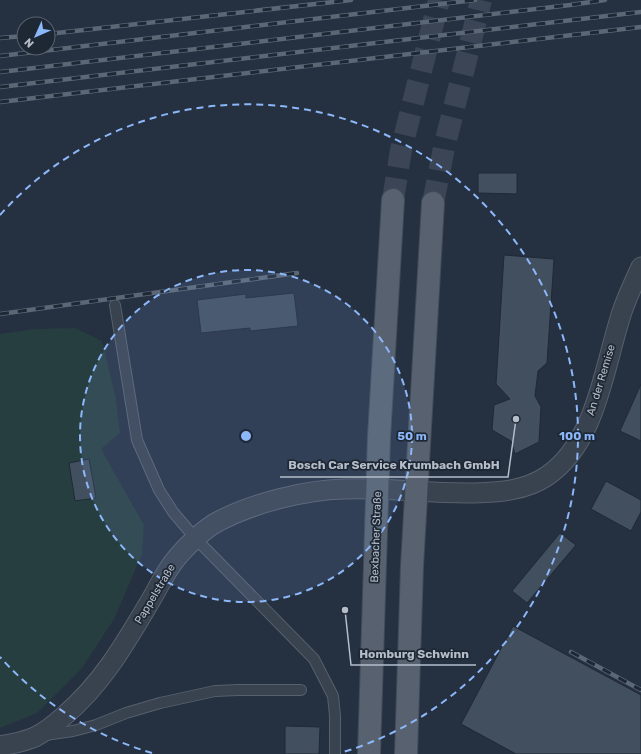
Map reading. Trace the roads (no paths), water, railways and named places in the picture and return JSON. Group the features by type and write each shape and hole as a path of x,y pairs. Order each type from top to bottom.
{"main road":[{"name":"Bexbacher Straße","path":"393,200 398,490 412,566 406,754"},
{"name":"Bexbacher Straße","path":"369,754 398,490 433,203"}],"street":[{"name":"An der Remise","path":"398,490 444,494 496,492 526,487 548,476 579,442 594,409 622,312 641,267"},
{"name":"Pappelstraße","path":"0,746 18,743 36,736 55,724 80,702 108,670 171,566 196,539 217,522 242,511 275,500 304,493 344,488 398,490"}],"lane":[{"path":"115,305 137,440 159,490 173,512 196,539 314,659 333,696 335,716 335,754"},
{"name":"Pappelstraße","path":"36,736 73,731 96,725 126,713 160,703 215,691 301,690"}],"tunnel":[{"path":"393,200 401,150 439,0"},
{"path":"433,203 444,148 481,0"}],"railway":[{"path":"56,33 351,0"},
{"path":"0,56 475,0"},
{"path":"0,72 605,0"},
{"path":"0,87 641,12"},
{"path":"0,102 641,27"},
{"path":"0,38 16,37"},
{"path":"0,314 297,273"},
{"path":"571,652 641,690"}],"place":[{"name":"Bosch Car Service Krumbach GmbH","path":"516,419"},
{"name":"Homburg Schwinn","path":"345,610"}]}
